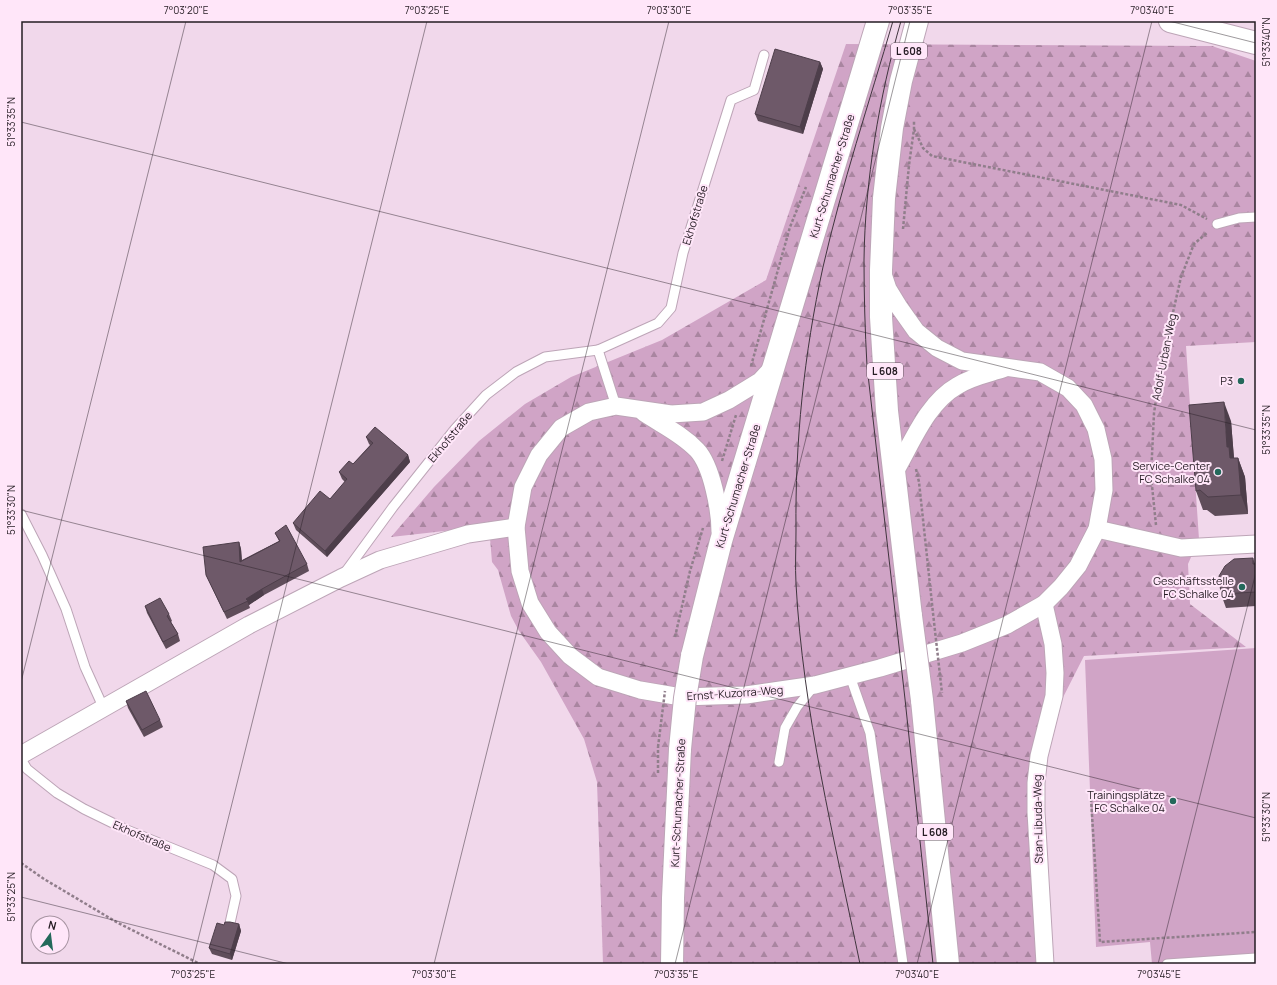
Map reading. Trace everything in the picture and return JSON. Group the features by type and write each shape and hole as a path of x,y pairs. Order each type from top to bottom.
{"main road":[{"name":"Kurt-Schumacher-Straße","path":"672,964 673,898 680,749 685,698 692,656 721,541 878,21"},
{"name":"L 608","path":"917,21 901,81 892,128 884,198 881,317 887,404 922,700 948,964"},
{"path":"1170,21 1256,43"}],"street":[{"name":"Ernst-Kuzorra-Weg","path":"775,366 760,381 729,400 703,412 671,414 616,406 588,412 561,428 539,454 523,487 516,528 520,571 530,602 548,632 570,656 598,677 640,690 681,697 746,695 815,685 962,643 1007,625 1044,604 1062,587 1078,566 1097,529 1104,490 1103,459 1096,429 1084,405 1068,388 1040,372 962,361 937,348 916,331 888,289 881,270"},
{"name":"Ernst-Kuzorra-Weg","path":"895,472 934,405 956,386 977,376 1009,368"},
{"name":"Ernst-Kuzorra-Weg","path":"639,410 681,436 698,451 710,475 720,515 721,541"},
{"name":"Ekhofstraße","path":"21,755 249,625 341,578 380,560 468,534 516,528"},
{"path":"1097,529 1181,548 1256,544"},
{"name":"Stan-Libuda-Weg","path":"1044,604 1053,644 1055,673 1054,696 1039,756 1036,783 1036,812 1045,964"}],"lane":[{"name":"Ekhofstraße","path":"341,578 397,501 455,429 486,395 516,372 545,357 598,350 658,323 671,308 683,253 731,100 754,90 764,55"},
{"path":"1217,224 1239,218 1256,217"},
{"path":"598,350 616,406"},
{"path":"21,514 42,555 66,609 85,667 104,709"},
{"path":"850,676 870,732 903,964"},
{"path":"779,762 785,728 797,707 815,685"},
{"name":"Ekhofstraße","path":"21,759 27,769 57,793 84,809 127,830 213,865 232,879 236,896 230,923"},
{"path":"1167,964 1256,958"}],"path":[{"path":"914,129 923,148 932,156 1181,205 1217,224"},
{"name":"Adolf-Urban-Weg","path":"1157,543 1151,476 1154,413 1162,361 1181,277 1194,244 1217,224"},
{"path":"911,445 919,482 942,693"},
{"path":"1091,800 1100,942 1256,932"},
{"path":"21,864 118,923 200,964"}],"green space":[{"path":"846,44 1212,46 1256,61 1256,342 1186,346 1199,539 1188,564 1190,604 1246,647 1084,656 1049,725 1034,781 1043,964 603,964 597,782 584,739 541,662 519,631 511,616 498,570 492,562 489,526 391,537 434,487 479,441 525,404 571,377 662,340 766,280"},
{"name":"Trainingsplätze FC Schalke 04","path":"1256,648 1256,964 1152,964 1150,942 1096,947 1085,660"}],"building":[{"path":"775,49 820,62 800,127 755,114"},
{"name":"Service-Center FC Schalke 04","path":"1224,402 1227,447 1229,447 1230,458 1238,458 1241,495 1208,497 1200,490 1196,491 1189,405"},
{"path":"375,427 408,455 325,551 293,523 320,491 330,499 347,479 339,472 349,461 353,464 373,443 366,437"},
{"path":"286,525 307,564 246,599 248,601 224,612 206,575 203,547 239,542 240,562 280,541 275,533"},
{"path":"1253,558 1253,564 1256,564 1256,592 1221,594 1219,576 1225,566 1234,559"},
{"path":"160,598 169,614 167,616 178,634 163,642 145,606"},
{"path":"146,691 160,720 142,730 126,701"},
{"path":"225,922 239,924 230,954 209,948 217,923 224,925"}],"tram line":[{"path":"860,964 830,822 812,727 805,680 796,577 797,464 806,365 816,300 823,267 847,174 893,21"},
{"path":"901,21 886,79 870,170 864,260 865,326 867,366 905,699 933,964"}],"place":[{"name":"P3","path":"1241,381"},
{"name":"Service-Center FC Schalke 04","path":"1218,472"},
{"name":"Geschäftsstelle FC Schalke 04","path":"1242,587"},
{"name":"Trainingsplätze FC Schalke 04","path":"1173,801"}]}
